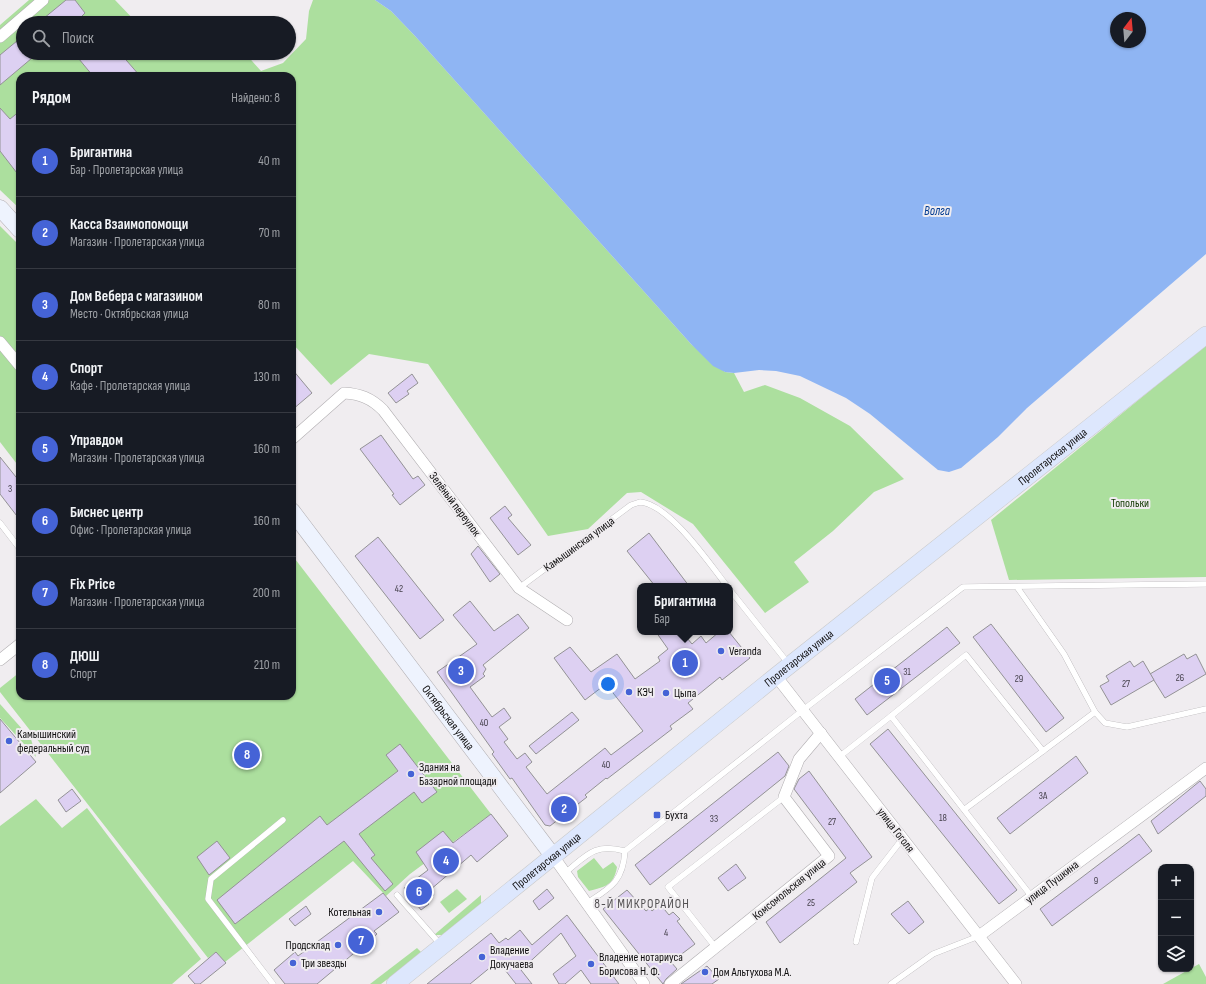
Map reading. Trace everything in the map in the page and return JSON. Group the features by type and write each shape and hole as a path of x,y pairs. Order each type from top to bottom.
{"main road":[{"name":"Пролетарская улица","path":"395,984 776,676 1206,335"}],"street":[{"path":"24,16 43,0"},
{"path":"0,37 16,23"},
{"path":"0,208 16,226"},
{"path":"0,342 16,361"},
{"name":"Зелёный переулок","path":"296,435 344,393 358,394 373,400 383,410 519,588 567,620"},
{"name":"Октябрьская улица","path":"296,516 553,856 644,984"},
{"path":"0,660 16,647"},
{"name":"улица Гоголя","path":"776,676 1016,984"},
{"path":"784,797 799,759 821,733"},
{"name":"улица Пушкина","path":"979,936 1206,768"},
{"name":"Комсомольская улица","path":"670,984 829,856 784,797"}],"lane":[{"name":"Камышинская улица","path":"519,588 631,505 640,502 656,508 679,527 725,583"},
{"path":"0,523 16,543"},
{"path":"587,903 611,888 619,878 624,864 625,851 803,710 963,587 1206,584"},
{"path":"1017,587 1064,654 1095,712 1105,723 1127,727 1206,709"},
{"path":"733,594 790,665"},
{"path":"839,756 966,655 1044,752"},
{"path":"965,809 1044,752 1095,712"},
{"path":"891,716 1033,897"},
{"path":"716,948 668,887 784,797"},
{"path":"273,984 208,899 211,880 283,820"},
{"path":"856,942 872,878 902,838"},
{"path":"565,873 588,854 598,849 610,847 625,851"},
{"path":"397,895 442,946"},
{"name":"улица Пушкина","path":"891,984 933,954 979,936"}],"green space":[{"path":"29,0 115,0 130,16 16,16 16,60 251,60 261,71 283,63 286,60 296,60 296,49 306,39 309,11 313,0 375,0 391,11 415,36 691,344 725,372 734,373 744,392 765,385 800,398 850,426 904,479 874,492 833,531 794,562 809,582 765,613 693,524 641,492 627,493 588,529 548,536 428,364 369,354 331,385 296,347 296,72 16,72 16,205 0,190 0,25"},
{"path":"0,226 16,242 16,463 0,442"},
{"name":"Топольки","path":"1206,345 1206,577 1009,580 991,520"},
{"path":"296,560 491,814 410,874 386,896 353,861 225,962 216,952 208,958 0,692 0,688 16,675 16,700 296,700"},
{"path":"0,704 31,739 36,757 0,718"},
{"path":"36,799 62,828 87,808 201,959 172,984 0,984 0,826"},
{"path":"594,858 603,869 613,862 617,867 614,878 608,884 589,891 578,877 577,871"},
{"path":"457,889 467,899 449,913 440,902"},
{"path":"481,895 481,904 442,935 434,935"},
{"path":"417,948 422,953 381,984 370,984"},
{"path":"1199,964 1206,977 1206,984 1163,984 1185,972 1194,972 1194,967"}],"water":[{"name":"Волга","path":"375,0 1206,0 1206,254 1027,408 998,437 961,468 949,472 938,470 870,414 846,398 800,376 776,371 759,370 734,373 725,372 713,366 691,344 391,11"}],"building":[{"path":"66,0 75,0 85,13 82,16 47,16"},
{"path":"16,42 16,60 30,60 0,85 0,55"},
{"path":"80,60 126,60 137,72 90,72"},
{"path":"0,108 10,119 16,114 16,172 0,151"},
{"path":"296,374 312,393 296,407"},
{"path":"412,374 418,383 407,391 409,394 396,403 388,393"},
{"path":"381,435 413,479 418,476 425,485 400,505 392,495 394,494 360,449"},
{"path":"0,457 16,477 16,515 0,494"},
{"path":"505,506 512,515 508,518 531,545 518,555 490,518"},
{"path":"649,533 687,583 653,583 627,551"},
{"path":"378,537 444,620 420,639 355,556"},
{"path":"478,546 500,574 490,582 471,554"},
{"path":"470,601 494,631 518,614 529,628 483,665 486,669 483,674 485,676 470,687 492,717 504,708 511,718 499,727 508,739 504,742 517,759 525,753 532,762 526,767 547,794 605,748 611,755 643,731 606,684 585,700 554,658 570,647 591,672 617,654 635,679 660,661 658,657 668,649 658,635 684,635 692,644 701,636 706,643 715,635 731,635 750,658 722,680 720,677 688,703 693,709 670,726 672,729 607,779 606,778 585,795 587,797 550,826 545,825 512,778 510,779 492,754 494,752 437,672 477,644 453,615"},
{"path":"991,624 1064,718 1046,732 973,637"},
{"path":"947,627 960,643 867,715 855,699"},
{"path":"1184,654 1187,659 1196,654 1206,674 1165,698 1150,674"},
{"path":"1130,661 1134,667 1143,661 1154,680 1111,705 1100,686 1109,681 1106,676"},
{"path":"572,712 579,720 536,754 529,746"},
{"name":"Камышинский федеральный суд","path":"0,719 36,762 0,793"},
{"path":"888,729 1017,890 999,904 870,744"},
{"path":"400,744 437,792 422,803 414,792 359,834 375,855 371,858 393,884 385,891 344,841 235,924 217,900 320,816 327,825 398,771 386,755"},
{"path":"778,752 789,766 785,776 650,885 635,865"},
{"path":"1076,756 1088,773 1010,834 997,818"},
{"path":"809,771 872,857 850,873 857,882 780,943 766,922 846,858 794,789 799,779"},
{"path":"1200,781 1206,789 1206,796 1158,834 1151,821"},
{"path":"72,789 81,801 66,812 58,800"},
{"path":"491,814 508,836 477,862 471,855 430,890 434,895 426,901 429,904 421,910 404,888 428,870 416,852 443,831 453,843"},
{"path":"1139,834 1152,851 1052,926 1040,909"},
{"path":"217,841 230,858 209,875 197,857"},
{"path":"736,864 746,878 728,891 718,878"},
{"path":"547,889 554,898 539,910 533,901"},
{"path":"627,890 646,911 650,908 652,911 660,904 669,915 673,912 680,919 677,921 695,944 671,962 677,969 666,979 663,984 603,909"},
{"name":"Продсклад","path":"383,893 399,912 374,931 377,934 317,984 285,984 274,970 295,952 298,956"},
{"path":"908,901 924,922 909,934 891,914"},
{"path":"306,906 311,914 295,926 289,919"},
{"path":"567,915 619,984 591,984 581,970 565,984 559,984 553,974 576,956 561,933 521,970 532,984 516,984 498,961 470,984 427,984 491,933 499,943 506,938 508,940 520,930 532,945"},
{"path":"216,952 226,963 200,984 195,984 188,976"},
{"name":"Дом Альтухова М.А.","path":"707,966 719,979 712,984 681,984"}],"place":[{"name":"Veranda","path":"721,651"},
{"name":"Бригантина","path":"685,663"},
{"name":"Дом Вебера с магазином","path":"461,671"},
{"name":"Управдом","path":"887,681"},
{"name":"КЭЧ","path":"629,692"},
{"name":"Цыпа","path":"666,693"},
{"name":"Камышинский федеральный суд","path":"9,741"},
{"name":"ДЮШ","path":"247,755"},
{"name":"Здания на Базарной площади","path":"411,774"},
{"name":"Касса Взаимопомощи","path":"564,809"},
{"name":"Бухта","path":"657,815"},
{"name":"Спорт","path":"446,861"},
{"name":"Биснес центр","path":"419,892"},
{"name":"Котельная","path":"379,912"},
{"name":"Fix Price","path":"361,941"},
{"name":"Продсклад","path":"338,945"},
{"name":"Владение Докучаева","path":"482,957"},
{"name":"Три звезды","path":"293,963"},
{"name":"Владение нотариуса Борисова Н. Ф.","path":"591,964"},
{"name":"Дом Альтухова М.А.","path":"705,972"}],"district":[{"name":"8-Й МИКРОРАЙОН","path":"642,903"}]}
